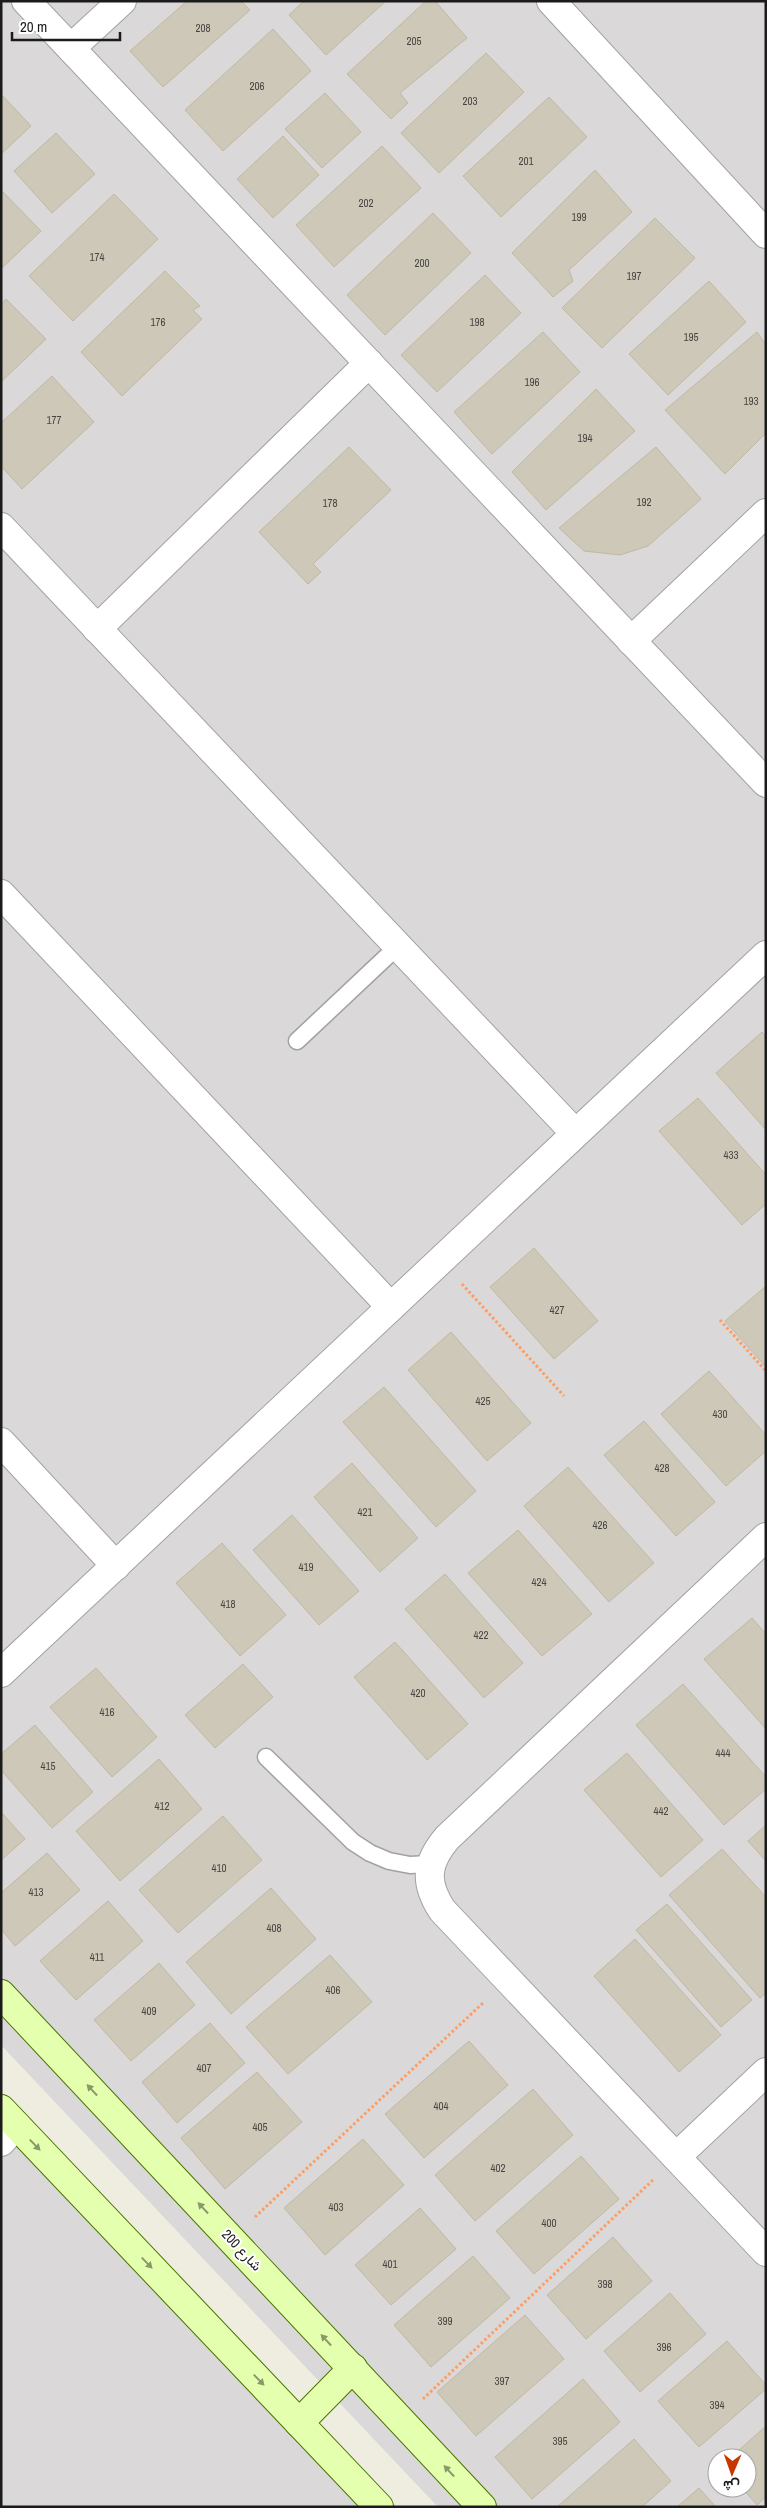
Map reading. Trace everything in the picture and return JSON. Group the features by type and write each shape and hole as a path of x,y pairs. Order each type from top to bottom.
{"street":[{"path":"26,1 766,783"},
{"path":"71,48 122,1"},
{"path":"551,1 766,234"},
{"path":"97,628 369,363"},
{"path":"631,641 766,513"},
{"path":"1,527 575,1133"},
{"path":"1,894 391,1307"},
{"path":"1,1673 766,955"},
{"path":"1,1442 116,1566"},
{"path":"766,1537 447,1838 437,1850 430,1864 431,1888 442,1910 766,2252"},
{"name":"شارع 200","path":"1,1994 482,2507"},
{"path":"676,2157 766,2072"},
{"path":"6,2126 299,2423 379,2507"},
{"path":"299,2423 353,2368"}],"lane":[{"path":"297,1041 398,946"},
{"path":"266,1757 353,1842 364,1850 389,1861 410,1865 430,1864"}],"path":[{"path":"440,1260 564,1396"},
{"path":"720,1320 766,1371"},
{"path":"232,2239 508,1979"},
{"path":"401,2420 676,2157"}],"shaded area":[{"path":"1,1 766,1 766,2507 438,2507 1,2045"},
{"path":"1,2102 397,2507 1,2507"}],"building":[{"path":"187,1 241,1 250,10 163,87 130,51"},
{"path":"304,1 386,1 326,55 289,15"},
{"path":"426,1 435,1 467,38 400,93 408,103 391,119 347,74"},
{"path":"273,29 311,71 223,151 185,110"},
{"path":"486,53 524,92 439,173 401,133"},
{"path":"325,93 361,132 322,168 285,129"},
{"path":"1,94 31,126 1,154"},
{"path":"549,97 587,137 501,217 463,176"},
{"path":"56,133 95,174 52,213 14,171"},
{"path":"283,136 319,175 273,218 237,179"},
{"path":"382,146 421,188 334,267 296,225"},
{"path":"595,170 632,212 569,270 573,281 553,297 512,253"},
{"path":"1,190 41,231 3,267 1,266"},
{"path":"114,194 158,239 73,321 29,276"},
{"path":"433,213 471,253 385,335 347,295"},
{"path":"655,218 695,258 602,348 562,308"},
{"path":"165,271 200,306 193,310 202,319 122,396 81,352"},
{"path":"485,275 521,313 437,392 401,355"},
{"path":"709,281 746,322 668,395 629,354"},
{"path":"6,299 46,339 1,382 1,304"},
{"path":"543,332 580,372 492,454 454,412"},
{"path":"757,332 766,345 766,433 725,474 665,410"},
{"path":"52,376 94,422 22,489 1,466 1,423"},
{"path":"596,389 635,431 546,510 512,472"},
{"path":"349,447 391,490 313,564 321,572 308,584 259,532"},
{"path":"656,447 701,499 648,546 620,555 584,551 559,528"},
{"path":"762,1032 766,1036 766,1130 716,1073"},
{"path":"698,1098 766,1175 766,1204 742,1225 659,1131"},
{"path":"534,1248 598,1321 554,1359 490,1287"},
{"path":"766,1286 766,1367 725,1321"},
{"path":"451,1332 531,1423 487,1461 408,1370"},
{"path":"709,1371 766,1435 766,1451 726,1486 661,1414"},
{"path":"384,1387 476,1491 436,1527 343,1422"},
{"path":"644,1421 715,1502 676,1536 604,1455"},
{"path":"352,1463 418,1538 380,1572 314,1497"},
{"path":"568,1467 654,1563 609,1602 524,1506"},
{"path":"292,1515 359,1591 319,1625 253,1550"},
{"path":"518,1530 592,1614 542,1656 468,1573"},
{"path":"222,1543 286,1615 240,1656 176,1583"},
{"path":"445,1574 523,1663 484,1698 405,1609"},
{"path":"752,1618 766,1634 766,1729 704,1659"},
{"path":"395,1642 468,1724 427,1760 354,1677"},
{"path":"243,1664 273,1697 215,1748 185,1715"},
{"path":"96,1668 157,1737 112,1777 50,1707"},
{"path":"683,1684 766,1777 766,1789 724,1825 636,1725"},
{"path":"35,1725 93,1792 52,1828 1,1770 1,1754"},
{"path":"627,1753 703,1840 661,1877 584,1790"},
{"path":"159,1759 202,1809 120,1881 76,1831"},
{"path":"1,1812 25,1839 1,1860"},
{"path":"223,1816 262,1860 178,1933 139,1890"},
{"path":"766,1825 766,1861 748,1841"},
{"path":"722,1849 766,1897 766,1993 760,1998 669,1895"},
{"path":"47,1853 80,1890 15,1946 1,1929 1,1893"},
{"path":"271,1888 316,1939 231,2014 186,1962"},
{"path":"108,1901 143,1941 76,2000 40,1961"},
{"path":"667,1904 752,2000 721,2027 636,1930"},
{"path":"635,1939 721,2035 679,2072 594,1976"},
{"path":"330,1955 372,2002 288,2074 246,2027"},
{"path":"159,1963 195,2005 131,2061 94,2020"},
{"path":"210,2023 245,2063 177,2123 142,2082"},
{"path":"469,2041 508,2085 424,2158 385,2114"},
{"path":"257,2072 302,2122 225,2189 181,2138"},
{"path":"533,2089 573,2135 475,2221 435,2175"},
{"path":"363,2139 404,2185 325,2255 284,2208"},
{"path":"581,2156 619,2199 534,2274 496,2231"},
{"path":"420,2208 456,2249 391,2305 355,2265"},
{"path":"613,2237 652,2281 586,2339 547,2295"},
{"path":"473,2256 510,2298 431,2367 394,2325"},
{"path":"670,2293 706,2334 640,2392 604,2351"},
{"path":"525,2315 564,2359 476,2436 437,2392"},
{"path":"727,2341 766,2385 766,2389 699,2447 658,2401"},
{"path":"583,2379 620,2422 532,2499 495,2457"},
{"path":"766,2426 766,2497 757,2505 751,2498 757,2498 757,2448 741,2448"},
{"path":"634,2439 671,2481 642,2507 557,2507"},
{"path":"699,2488 716,2507 677,2507"}]}
